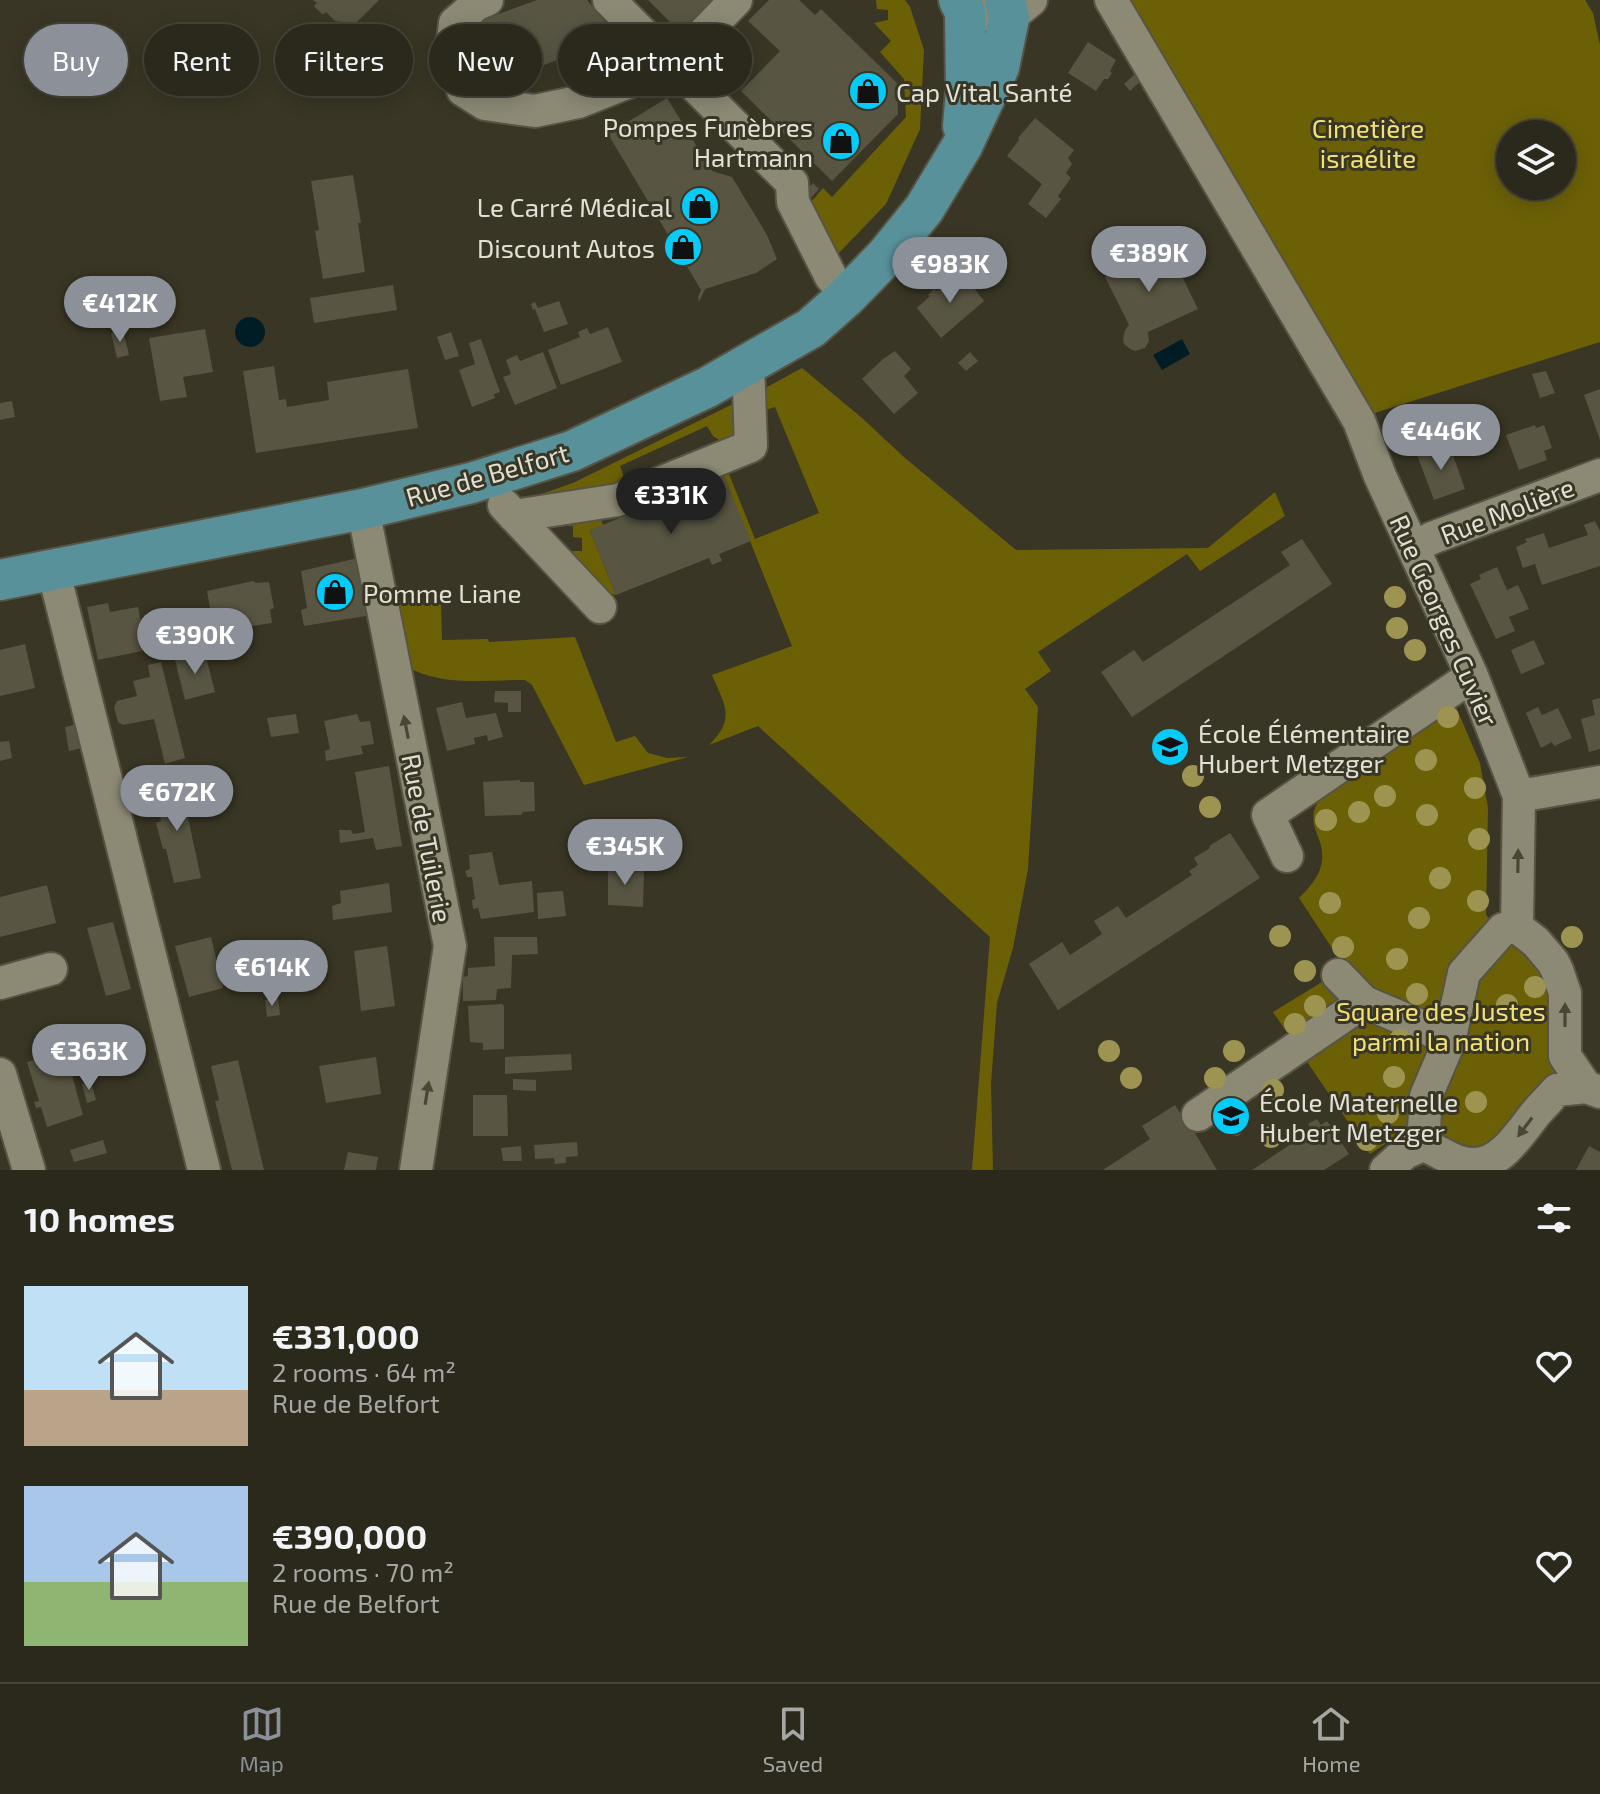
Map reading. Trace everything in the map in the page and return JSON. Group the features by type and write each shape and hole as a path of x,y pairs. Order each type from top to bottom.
{"main road":[{"name":"Rue de Belfort","path":"0,580 363,509 495,475 572,451 708,387 811,328 885,257 924,209 962,146 999,67 991,5"}],"street":[{"path":"609,0 633,24"},
{"path":"713,24 736,0"},
{"name":"Rue Georges Cuvier","path":"1111,0 1359,421 1380,476 1472,676 1519,796 1517,927"},
{"path":"479,1 455,23 451,57 463,90 485,104 535,111 593,96"},
{"path":"706,96 792,183 793,202 831,277 847,296"},
{"path":"514,516 618,500 751,446 748,364"},
{"path":"495,475 504,506 600,607"},
{"name":"Rue Molière","path":"1414,547 1600,475"},
{"name":"Rue de Tuilerie","path":"363,509 450,946 416,1170"},
{"path":"53,569 204,1170"},
{"path":"1287,856 1268,815 1472,676"},
{"path":"1519,796 1600,782"},
{"path":"1423,1145 1426,1096 1449,1042 1464,973 1503,929 1517,927 1536,942 1553,962 1565,993 1565,1056 1593,1090"},
{"path":"0,983 51,969"},
{"path":"1338,975 1364,1002 1430,1030 1449,1042"},
{"path":"1198,1115 1364,1002"},
{"path":"0,1074 29,1170"},
{"path":"1386,1170 1405,1153 1423,1145 1448,1159 1476,1165 1493,1159 1513,1144 1557,1090 1593,1090"}],"green space":[{"path":"876,0 905,0 910,7 924,50 920,129 886,204 837,255 811,202 823,188 832,197 906,117 904,79 880,52 891,41 874,23 888,20 888,10 877,9"},
{"name":"Cimetière israélite","path":"1118,0 1585,0 1593,13 1600,45 1600,342 1365,416"},
{"path":"802,368 1016,550 1208,548 1275,492 1285,516 1200,571 1187,554 1038,652 1051,671 1025,689 1038,707 1028,869 1013,948 997,1003 991,1084 993,1170 972,1170 990,937 758,726 709,745 723,727 726,712 712,675 792,646 724,476 729,474 755,539 819,513 775,407 757,413 758,392"},
{"path":"739,401 738,426 728,439 722,442 713,436 707,426 620,466 627,486 527,499 573,483"},
{"path":"599,515 603,525 590,530 616,595 599,590 567,551 582,551 582,538 573,537 573,526 547,525"},
{"path":"438,596 441,601 442,640 488,639 489,642 575,637 616,742 635,736 648,753 667,758 688,757 584,785 532,685 525,680 448,680 406,666 392,604"},
{"name":"Square des Justes parmi la nation","path":"1455,705 1480,763 1488,808 1486,915 1516,948 1542,961 1554,984 1564,1079 1484,1152 1457,1152 1409,1128 1370,1154 1273,1012 1322,982 1347,971 1299,898 1315,879 1321,866 1321,846 1314,822 1317,803 1325,792"}],"water":[{"path":"250,317 261,321 265,332 261,343 250,347 239,343 235,332 239,321"},
{"path":"1182,339 1190,354 1162,370 1153,355"}],"building":[{"path":"313,0 379,0 355,24 335,21 326,12 323,15 314,6 317,3"},
{"path":"537,0 587,0 607,24 558,24 558,60 542,66 542,24 474,23"},
{"path":"648,0 717,0 694,24 672,24"},
{"path":"769,0 799,0 815,15 821,9 897,83 898,114 832,181 746,96 752,96 752,80 780,51 748,21"},
{"path":"1088,42 1116,60 1110,71 1112,73 1096,91 1068,73"},
{"path":"1136,73 1142,80 1130,91 1124,84"},
{"name":"Le Carré Médical","path":"667,98 712,171 732,177 767,235 777,259 756,273 705,289 699,302 701,290 608,134"},
{"path":"1035,118 1074,150 1068,158 1072,164 1066,173 1071,178 1058,196 1061,199 1046,218 1028,204 1042,184 1007,156"},
{"path":"353,175 365,272 323,279 311,181"},
{"path":"813,183 819,189 810,199 803,193"},
{"path":"1167,246 1198,309 1148,332 1149,341 1145,348 1135,351 1124,344 1125,330 1129,325 1105,277 1117,270 1113,259 1129,251 1134,262"},
{"path":"962,272 984,301 941,338 917,308 934,289 937,291"},
{"path":"393,285 397,310 314,323 310,298"},
{"path":"559,301 568,324 544,332 531,304 535,302 538,308"},
{"path":"608,327 622,362 561,385 548,350 580,337 578,332 587,328 590,334"},
{"path":"205,329 213,372 183,377 187,397 160,401 149,338"},
{"path":"123,330 129,355 117,358 111,333"},
{"path":"451,332 459,356 445,360 437,337"},
{"path":"481,339 500,392 494,394 495,398 472,407 459,370 475,364 469,343"},
{"path":"895,351 911,369 904,376 918,393 894,414 862,379"},
{"path":"543,352 557,388 515,405 503,377 511,374 506,360 517,355 520,361"},
{"path":"970,352 978,361 966,371 958,363"},
{"path":"274,366 279,400 286,399 287,407 329,400 327,382 408,369 418,428 256,453 243,371"},
{"path":"1546,371 1555,393 1540,398 1532,374"},
{"path":"1600,389 1600,440 1584,395"},
{"path":"12,401 15,417 0,420 0,403"},
{"path":"1535,425 1536,428 1544,425 1552,448 1544,451 1547,460 1519,470 1506,435"},
{"path":"1449,444 1465,489 1434,500 1417,455"},
{"path":"724,476 751,541 719,554 722,561 712,565 709,558 616,595 590,530"},
{"path":"1595,521 1600,531 1600,566 1542,585 1535,564 1523,568 1516,547 1527,542 1525,539 1544,533 1549,548 1588,535 1584,525"},
{"path":"1302,539 1332,584 1132,717 1101,672 1134,650 1143,662 1290,565 1281,552"},
{"path":"358,558 366,616 304,626 301,610 307,608 301,571"},
{"path":"1497,567 1507,590 1518,585 1529,609 1509,617 1515,631 1496,639 1470,584 1481,579 1479,575"},
{"path":"253,581 269,582 274,608 270,610 272,623 219,631 215,614 211,614 207,591"},
{"path":"108,603 110,612 138,607 147,650 98,660 87,607"},
{"path":"1534,640 1545,664 1521,674 1511,650"},
{"path":"25,644 35,688 0,696 0,650"},
{"path":"205,653 215,692 185,700 175,660"},
{"path":"161,662 185,758 165,764 154,719 123,725 118,722 114,707 117,701 137,696 133,681 150,677 148,665"},
{"path":"495,691 521,691 521,712 508,712 508,703 494,702"},
{"path":"1600,698 1600,749 1589,752 1581,719 1595,715 1592,700"},
{"path":"462,702 466,718 496,713 503,737 488,741 487,735 474,738 475,744 447,751 436,708"},
{"path":"1538,707 1542,715 1558,708 1572,738 1541,748 1526,713"},
{"path":"296,714 299,733 271,737 267,718"},
{"path":"357,714 360,722 370,721 374,744 361,746 363,754 326,761 325,751 330,749 324,721"},
{"path":"81,723 86,747 69,751 65,727"},
{"path":"9,741 12,758 0,761 0,742"},
{"path":"389,766 402,846 376,850 373,838 340,843 339,830 351,830 353,834 365,832 355,772"},
{"path":"180,781 201,878 174,883 156,823 161,821 154,786"},
{"path":"483,782 534,782 535,811 521,815 485,816"},
{"path":"1230,833 1260,878 1058,1010 1029,964 1062,942 1070,955 1102,934 1094,921 1118,906 1126,918 1192,875 1189,871 1198,865 1194,858"},
{"path":"492,852 499,885 532,881 534,912 481,919 478,908 473,909 472,877 467,877 465,871 470,869 469,855"},
{"path":"613,863 625,869 644,870 643,907 608,905 608,867"},
{"path":"389,883 392,912 333,920 332,906 341,903 340,891"},
{"path":"47,885 56,923 0,937 0,897"},
{"path":"563,891 566,916 538,919 537,893"},
{"path":"113,922 131,989 106,996 87,928"},
{"path":"211,937 223,988 189,997 175,946"},
{"path":"494,937 537,937 538,954 512,955 511,988 497,989 496,1000 463,1001 463,977 468,976 468,968 495,966"},
{"path":"387,946 395,1006 361,1011 354,951"},
{"path":"278,998 280,1015 267,1017 265,1000"},
{"path":"502,1004 504,1049 483,1050 483,1043 470,1042 468,1006"},
{"path":"65,1050 83,1115 47,1127 41,1107 36,1108 34,1102 39,1101 27,1062"},
{"path":"571,1054 572,1070 505,1074 505,1057"},
{"path":"376,1057 381,1094 326,1103 319,1066"},
{"path":"238,1060 264,1170 232,1170 215,1101 219,1100 211,1066"},
{"path":"513,1079 536,1080 536,1091 513,1090"},
{"path":"91,1082 96,1100 87,1103 82,1084"},
{"path":"473,1095 507,1095 508,1136 473,1136"},
{"path":"1175,1105 1217,1170 1103,1170 1150,1139 1142,1126"},
{"path":"1317,1119 1321,1125 1327,1121 1349,1154 1324,1170 1252,1170 1312,1130 1308,1124"},
{"path":"103,1140 107,1153 74,1162 70,1150"},
{"path":"577,1142 578,1156 566,1157 566,1163 555,1164 554,1158 535,1159 534,1145"},
{"path":"521,1146 522,1161 503,1161 501,1148"},
{"path":"1589,1146 1600,1152 1600,1170 1576,1170"},
{"path":"348,1152 378,1157 376,1170 344,1170"}],"place":[{"name":"Cap Vital Santé","path":"868,91"},
{"name":"Pompes Funèbres Hartmann","path":"841,141"},
{"name":"Le Carré Médical","path":"700,206"},
{"name":"Discount Autos","path":"683,247"},
{"name":"Pomme Liane","path":"335,592"},
{"name":"École Élémentaire Hubert Metzger","path":"1170,747"},
{"name":"École Maternelle Hubert Metzger","path":"1231,1116"}]}
